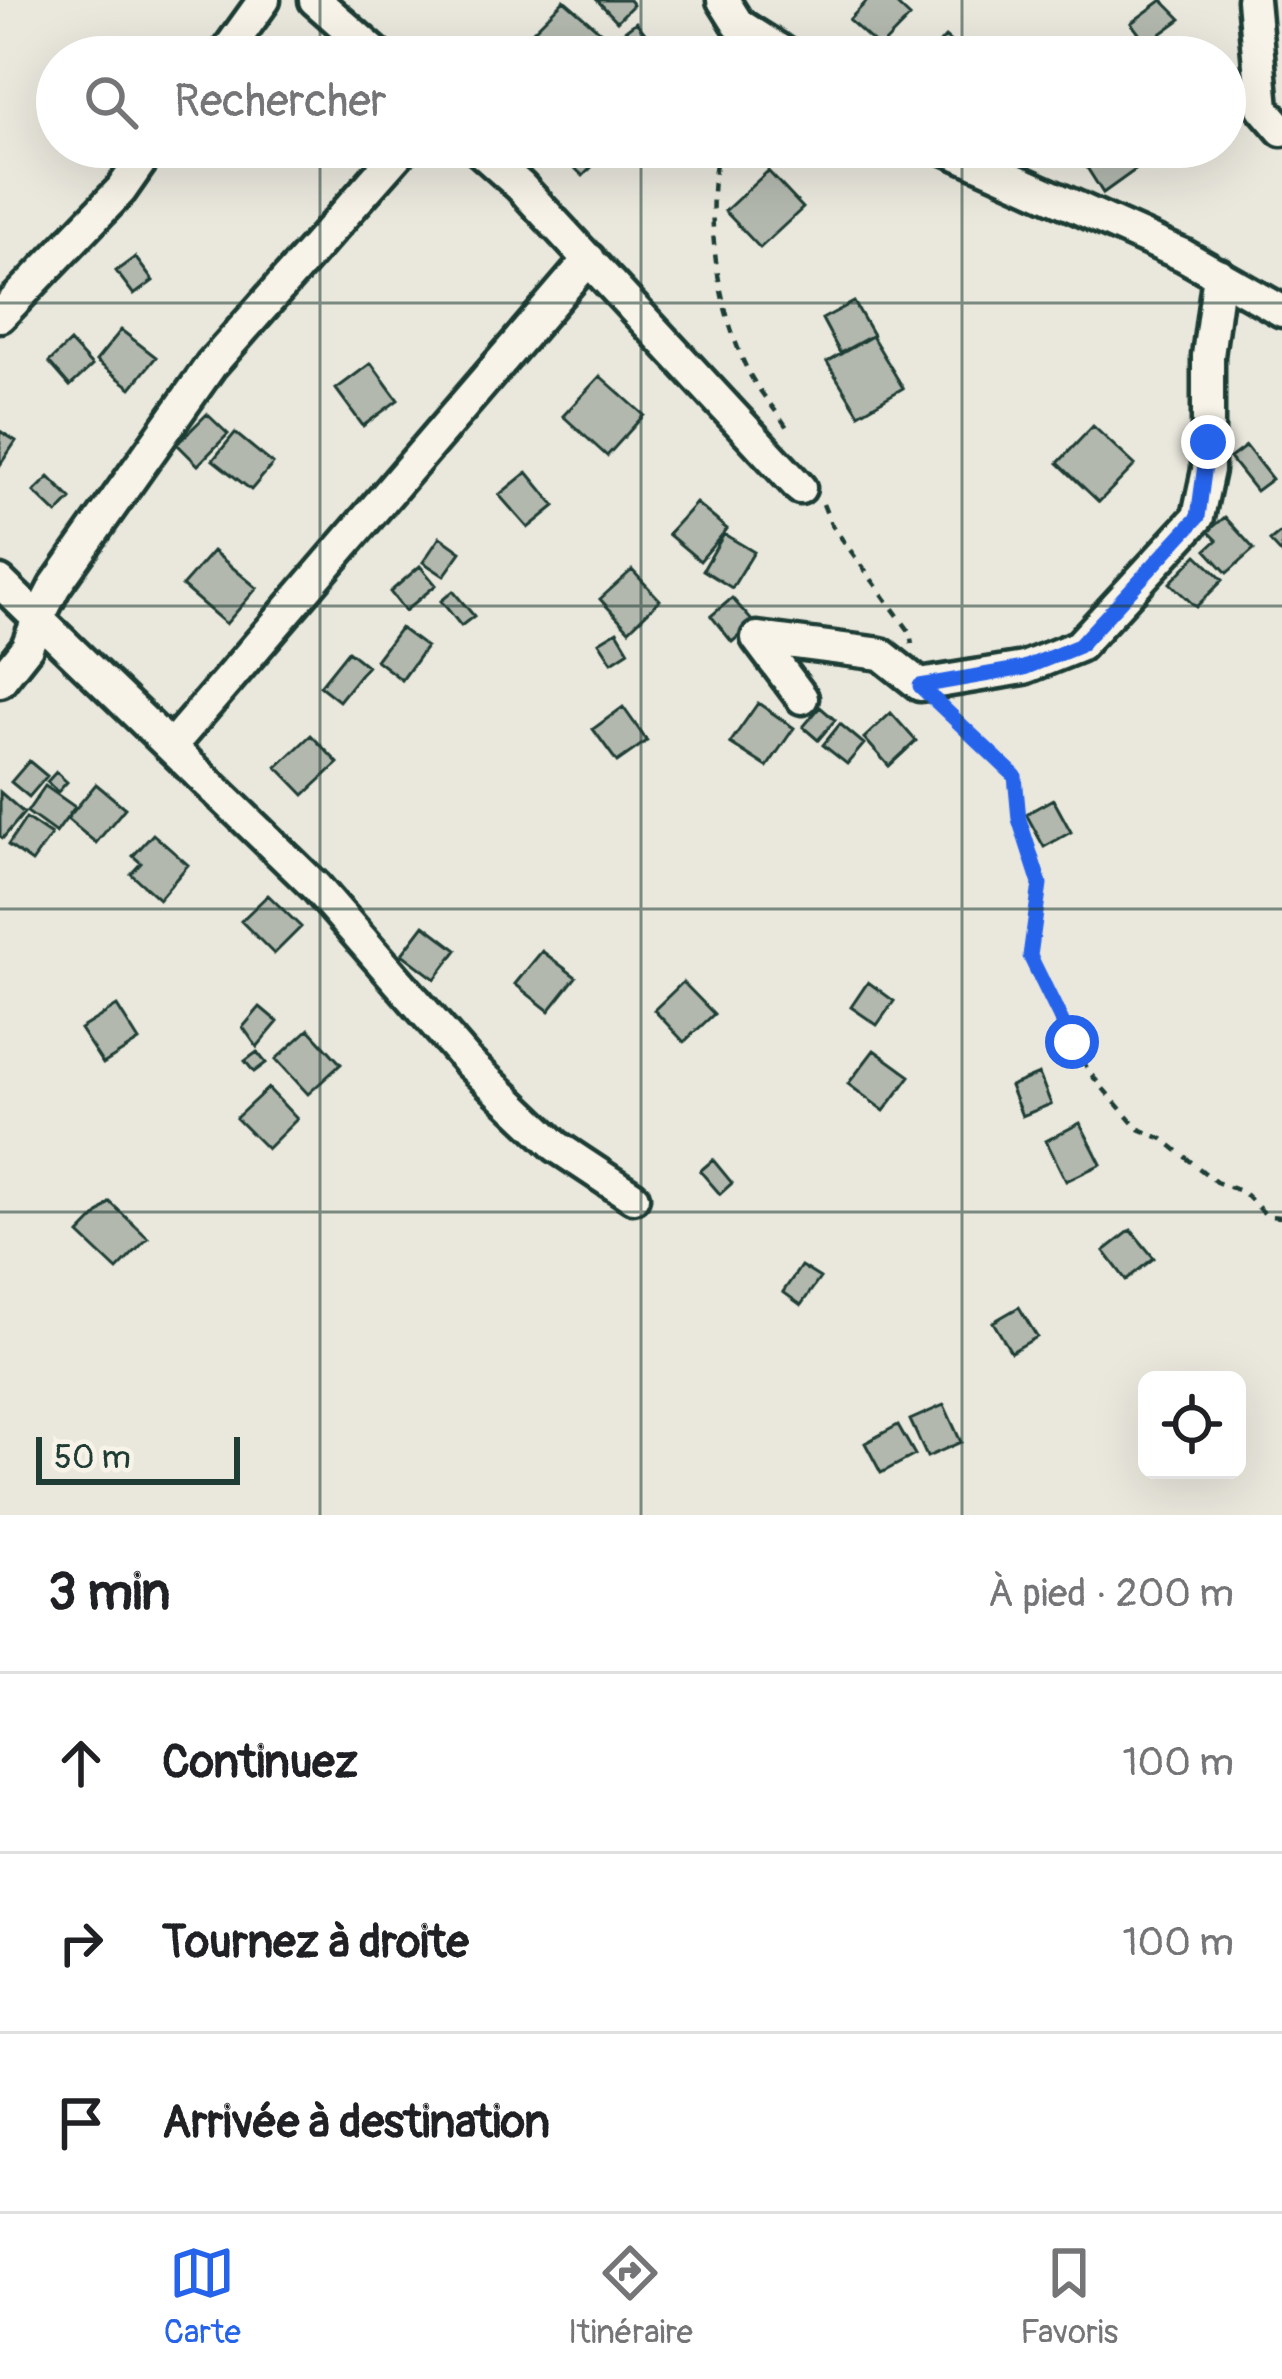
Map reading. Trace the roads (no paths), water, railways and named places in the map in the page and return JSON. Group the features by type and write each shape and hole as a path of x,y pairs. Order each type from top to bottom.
{"street":[{"path":"238,36 264,0"},
{"path":"315,0 356,36"},
{"path":"723,0 738,24 757,36"},
{"path":"1252,0 1263,109 1282,130"},
{"path":"0,316 122,190 137,168"},
{"path":"0,681 27,647 55,586 211,365 385,168"},
{"path":"497,168 809,487"},
{"path":"993,168 1219,274 1282,311"},
{"path":"172,746 589,259"},
{"path":"802,698 757,638 881,654 920,686 1024,668 1079,646 1198,517 1208,470 1208,356 1219,274"},
{"path":"0,582 316,886 425,1019 470,1064 556,1146 633,1197"}]}
